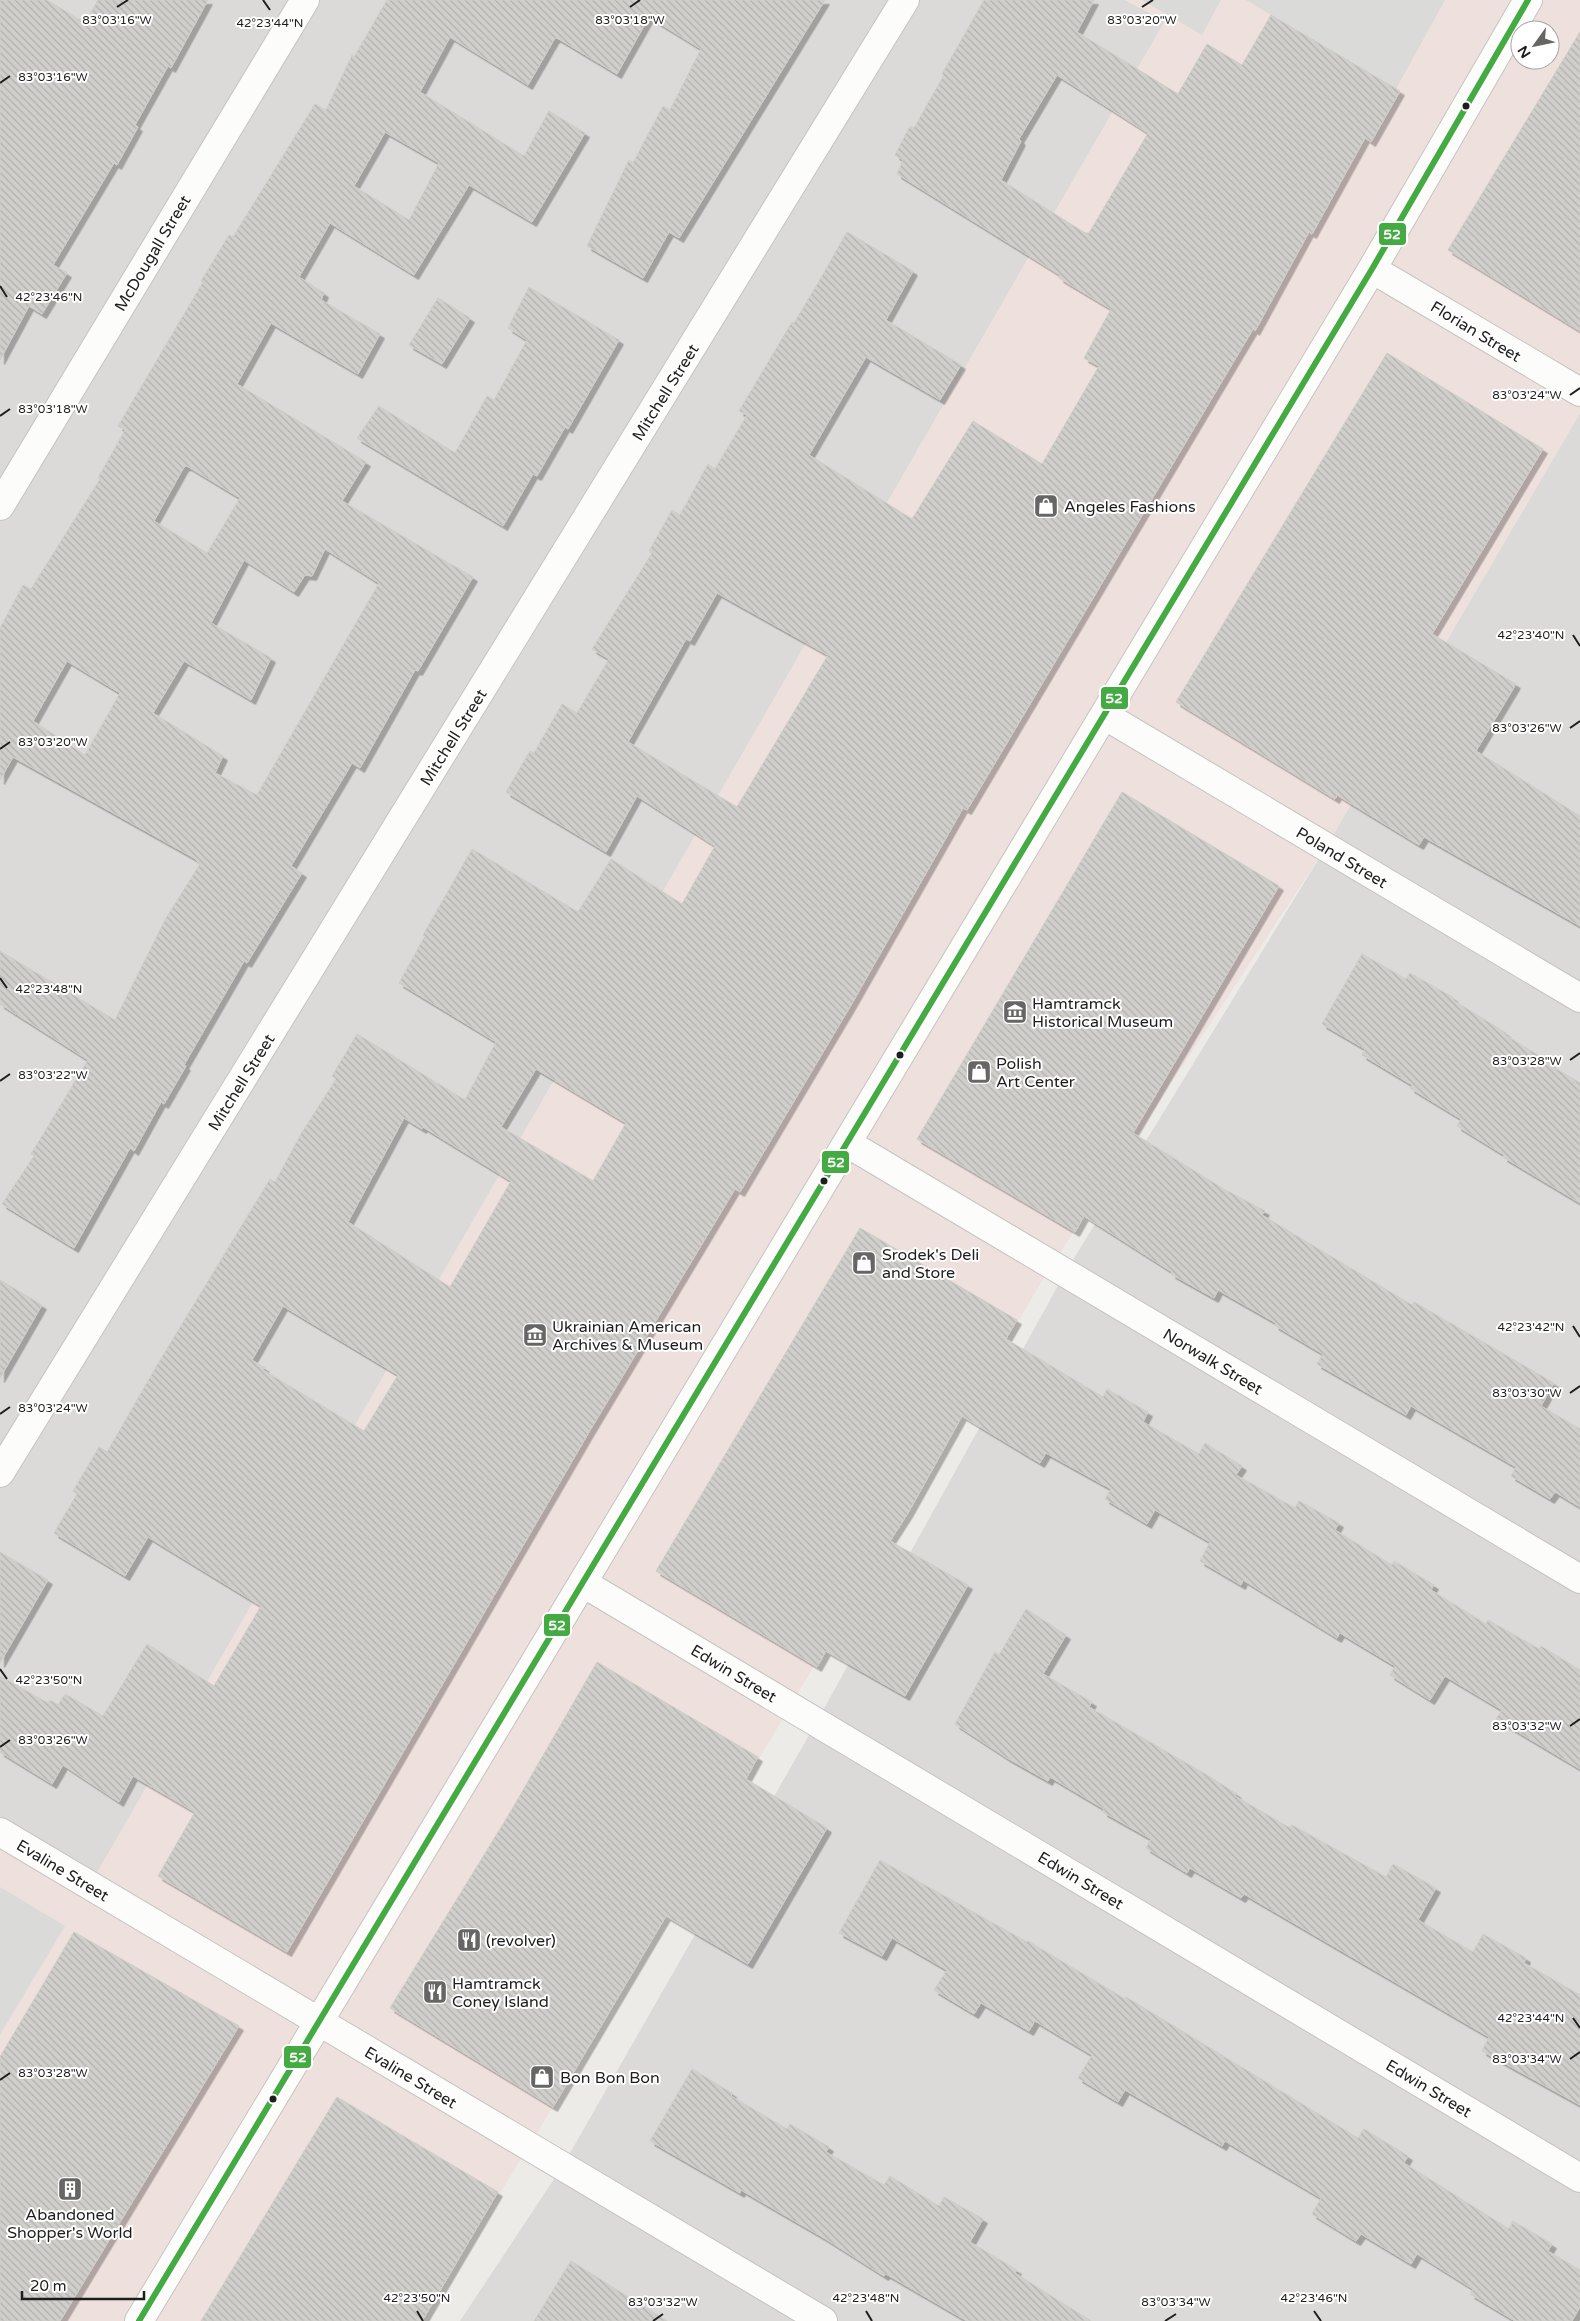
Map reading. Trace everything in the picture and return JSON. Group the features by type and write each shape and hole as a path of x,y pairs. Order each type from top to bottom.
{"street":[{"name":"McDougall Street","path":"0,506 304,0"},
{"name":"Mitchell Street","path":"0,1473 905,0"},
{"path":"139,2321 1372,270 1528,0"},
{"name":"Florian Street","path":"1372,270 1580,392"},
{"name":"Poland Street","path":"1104,716 1580,998"},
{"name":"Norwalk Street","path":"847,1144 1580,1579"},
{"name":"Edwin Street","path":"583,1583 1580,2178"},
{"name":"Evaline Street","path":"0,1832 823,2321"}],"shaded area":[{"path":"0,0 1125,0 1165,21 90,1885 0,1832"},
{"path":"1126,0 1580,0 1580,413 1326,847 1048,1271 542,2125 421,2321 0,2321 0,1832 90,1885 1165,21"},
{"path":"1142,0 1221,0 1202,35"},
{"path":"1246,0 1445,0 1396,89"},
{"path":"1580,413 1580,2321 460,2321 562,2167 816,1723 1065,1273 1326,847"},
{"path":"0,1887 65,1926 0,2035"}],"building":[{"path":"0,0 47,0 85,23 98,0 208,0 171,68 168,66 135,125 138,127 117,165 114,163 53,265 67,273 42,314 29,306 0,360"},
{"path":"387,0 825,0 679,238 669,232 643,278 587,246 629,160 633,163 663,106 670,110 701,49 649,17 617,74 555,38 528,85 450,37 420,92 524,156 549,111 585,133 532,222 469,185 414,275 330,223 299,277 324,293 321,300 380,334 358,374 271,323 237,384 366,462 342,501 473,577 418,671 415,670 360,768 352,763 291,866 302,873 247,963 244,961 184,1065 186,1066 164,1104 161,1102 134,1151 130,1148 74,1248 2,1204 34,1156 31,1154 88,1060 0,1004 0,951 115,1020 166,918 200,864 194,858 13,757 0,780 0,628 23,585 31,589 100,479 98,478 125,430 118,426 229,235 233,237 315,104 326,110 352,55 354,57","holes":["385,132 439,163 409,220 354,186","187,466 240,498 207,553 154,521 184,467","325,549 379,583 257,795 215,773 223,756 153,713 184,661 251,700 271,658 211,623 244,560 294,592 305,575 312,576","67,661 120,693 85,755 33,721"]},
{"path":"984,0 1094,0 1077,32 1178,94 1207,44 1242,65 1271,15 1400,91 1371,142 1365,138 1312,234 1309,232 1255,331 1253,329 967,810 963,808 851,1005 740,1192 735,1189 589,1432 287,1952 158,1876 195,1812 133,1776 119,1802 63,1765 52,1784 0,1752 0,1676 48,1703 50,1700 58,1705 65,1694 103,1716 147,1644 214,1686 261,1606 148,1537 125,1576 54,1533 77,1494 73,1491 99,1447 107,1452 156,1367 270,1179 275,1182 301,1134 336,1079 332,1076 357,1034 465,1100 496,1042 399,983 425,936 423,935 472,849 578,912 611,859 682,904 715,846 637,796 606,852 506,792 530,751 534,753 562,704 577,713 609,659 592,649 652,553 649,551 672,510 680,515 708,464 715,469 747,415 739,411 792,322 794,323 847,232 913,271 886,320 961,365 940,400 866,357 809,455 912,519 973,421 1042,464 1099,366 1084,358 1111,309 1059,278 1060,275 897,174 903,160 895,155 910,126 914,128 944,75 942,74","holes":["1057,75 1148,133 1089,233 1085,233 1001,180 1021,141 1019,139","717,593 828,655 737,807 628,742 686,639 690,641","536,1069 626,1123 593,1181 501,1127","404,1118 422,1129 423,1127 511,1181 450,1287 348,1222","283,1306 398,1375 364,1431 263,1370 265,1368 252,1360"]},
{"path":"1580,32 1580,331 1448,250 1557,70 1560,70 1560,65"},
{"path":"529,287 619,340 568,429 565,427 537,476 533,474 503,526 357,438 379,406 455,453 487,396 494,400 527,340 508,328"},
{"path":"438,298 470,318 442,364 409,345"},
{"path":"1387,353 1543,449 1432,634 1516,684 1476,751 1580,816 1580,926 1424,837 1419,845 1337,795 1335,799 1176,702"},
{"path":"1122,792 1279,886 1133,1133 1222,1188 1265,1211 1262,1215 1412,1305 1414,1302 1554,1383 1541,1406 1580,1429 1580,1507 1555,1492 1550,1499 1511,1476 1516,1467 1411,1406 1406,1415 1317,1364 1323,1354 1274,1325 1276,1323 1218,1290 1214,1298 1171,1274 1172,1272 1084,1216 1075,1232 917,1139"},
{"path":"1362,954 1406,979 1410,973 1454,998 1453,1000 1580,1083 1580,1203 1503,1157 1504,1155 1457,1126 1461,1119 1410,1088 1412,1085 1362,1055 1365,1049 1322,1024"},
{"path":"860,1228 1017,1320 1006,1339 1103,1397 1107,1389 1148,1412 1143,1422 1199,1454 1205,1443 1242,1466 1236,1475 1295,1508 1299,1501 1339,1523 1335,1530 1392,1565 1394,1561 1434,1585 1431,1590 1486,1624 1488,1620 1539,1649 1541,1646 1580,1670 1580,1769 1496,1719 1502,1710 1445,1676 1430,1700 1390,1675 1395,1666 1340,1633 1337,1638 1243,1580 1241,1585 1200,1561 1210,1542 1155,1510 1147,1524 1105,1499 1111,1489 1046,1453 1040,1463 962,1416 908,1513 890,1541 968,1585 905,1696 826,1651 817,1667 656,1571"},
{"path":"0,1280 42,1305 0,1378"},
{"path":"0,1552 48,1580 0,1663"},
{"path":"1026,1609 1066,1635 1043,1674 1092,1702 1089,1707 1207,1775 1237,1794 1235,1796 1290,1828 1292,1825 1386,1877 1393,1864 1436,1888 1418,1920 1473,1952 1483,1934 1526,1958 1524,1963 1580,1995 1580,2105 1482,2051 1489,2037 1244,1894 1241,1898 1190,1868 1187,1873 1146,1848 1151,1839 1103,1812 1104,1809 1050,1777 1048,1781 1007,1758 955,1724 995,1652 999,1655"},
{"path":"597,1662 758,1757 746,1779 827,1828 748,1964 666,1916 553,2107 390,2008 511,1811"},
{"path":"880,1860 1028,1941 1125,1999 1126,1997 1358,2138 1364,2129 1408,2156 1404,2163 1509,2229 1513,2221 1552,2244 1548,2251 1580,2270 1580,2307 1572,2321 1515,2321 1470,2294 1473,2289 1417,2254 1411,2264 1361,2234 1356,2241 1312,2214 1321,2198 1225,2141 1222,2146 1125,2090 1118,2102 1078,2078 1092,2055 1035,2021 1029,2031 981,2003 974,2014 934,1990 947,1970 892,1938 882,1956 839,1933"},
{"name":"Abandoned Shopper's World","path":"74,1932 239,2026 60,2321 0,2321 0,2057"},
{"path":"692,2069 732,2093 731,2096 787,2129 790,2124 829,2147 826,2152 884,2185 890,2176 939,2206 944,2197 983,2219 970,2242 1017,2270 1015,2273 1091,2321 967,2321 886,2274 884,2276 824,2238 741,2190 740,2193 650,2141"},
{"path":"337,2097 498,2192 422,2321 201,2321"},
{"path":"571,2261 667,2321 534,2321"}],"transit line":[{"name":"52","path":"139,2321 1372,269 1528,0"}],"place":[{"name":"Angeles Fashions","path":"1046,506"},
{"name":"Hamtramck Historical Museum","path":"1015,1012"},
{"name":"Polish Art Center","path":"979,1072"},
{"name":"Srodek's Deli and Store","path":"864,1263"},
{"name":"Ukrainian American Archives & Museum","path":"535,1335"},
{"name":"(revolver)","path":"469,1940"},
{"name":"Hamtramck Coney Island","path":"435,1992"},
{"name":"Bon Bon Bon","path":"542,2077"},
{"name":"Abandoned Shopper's World","path":"70,2189"}]}
